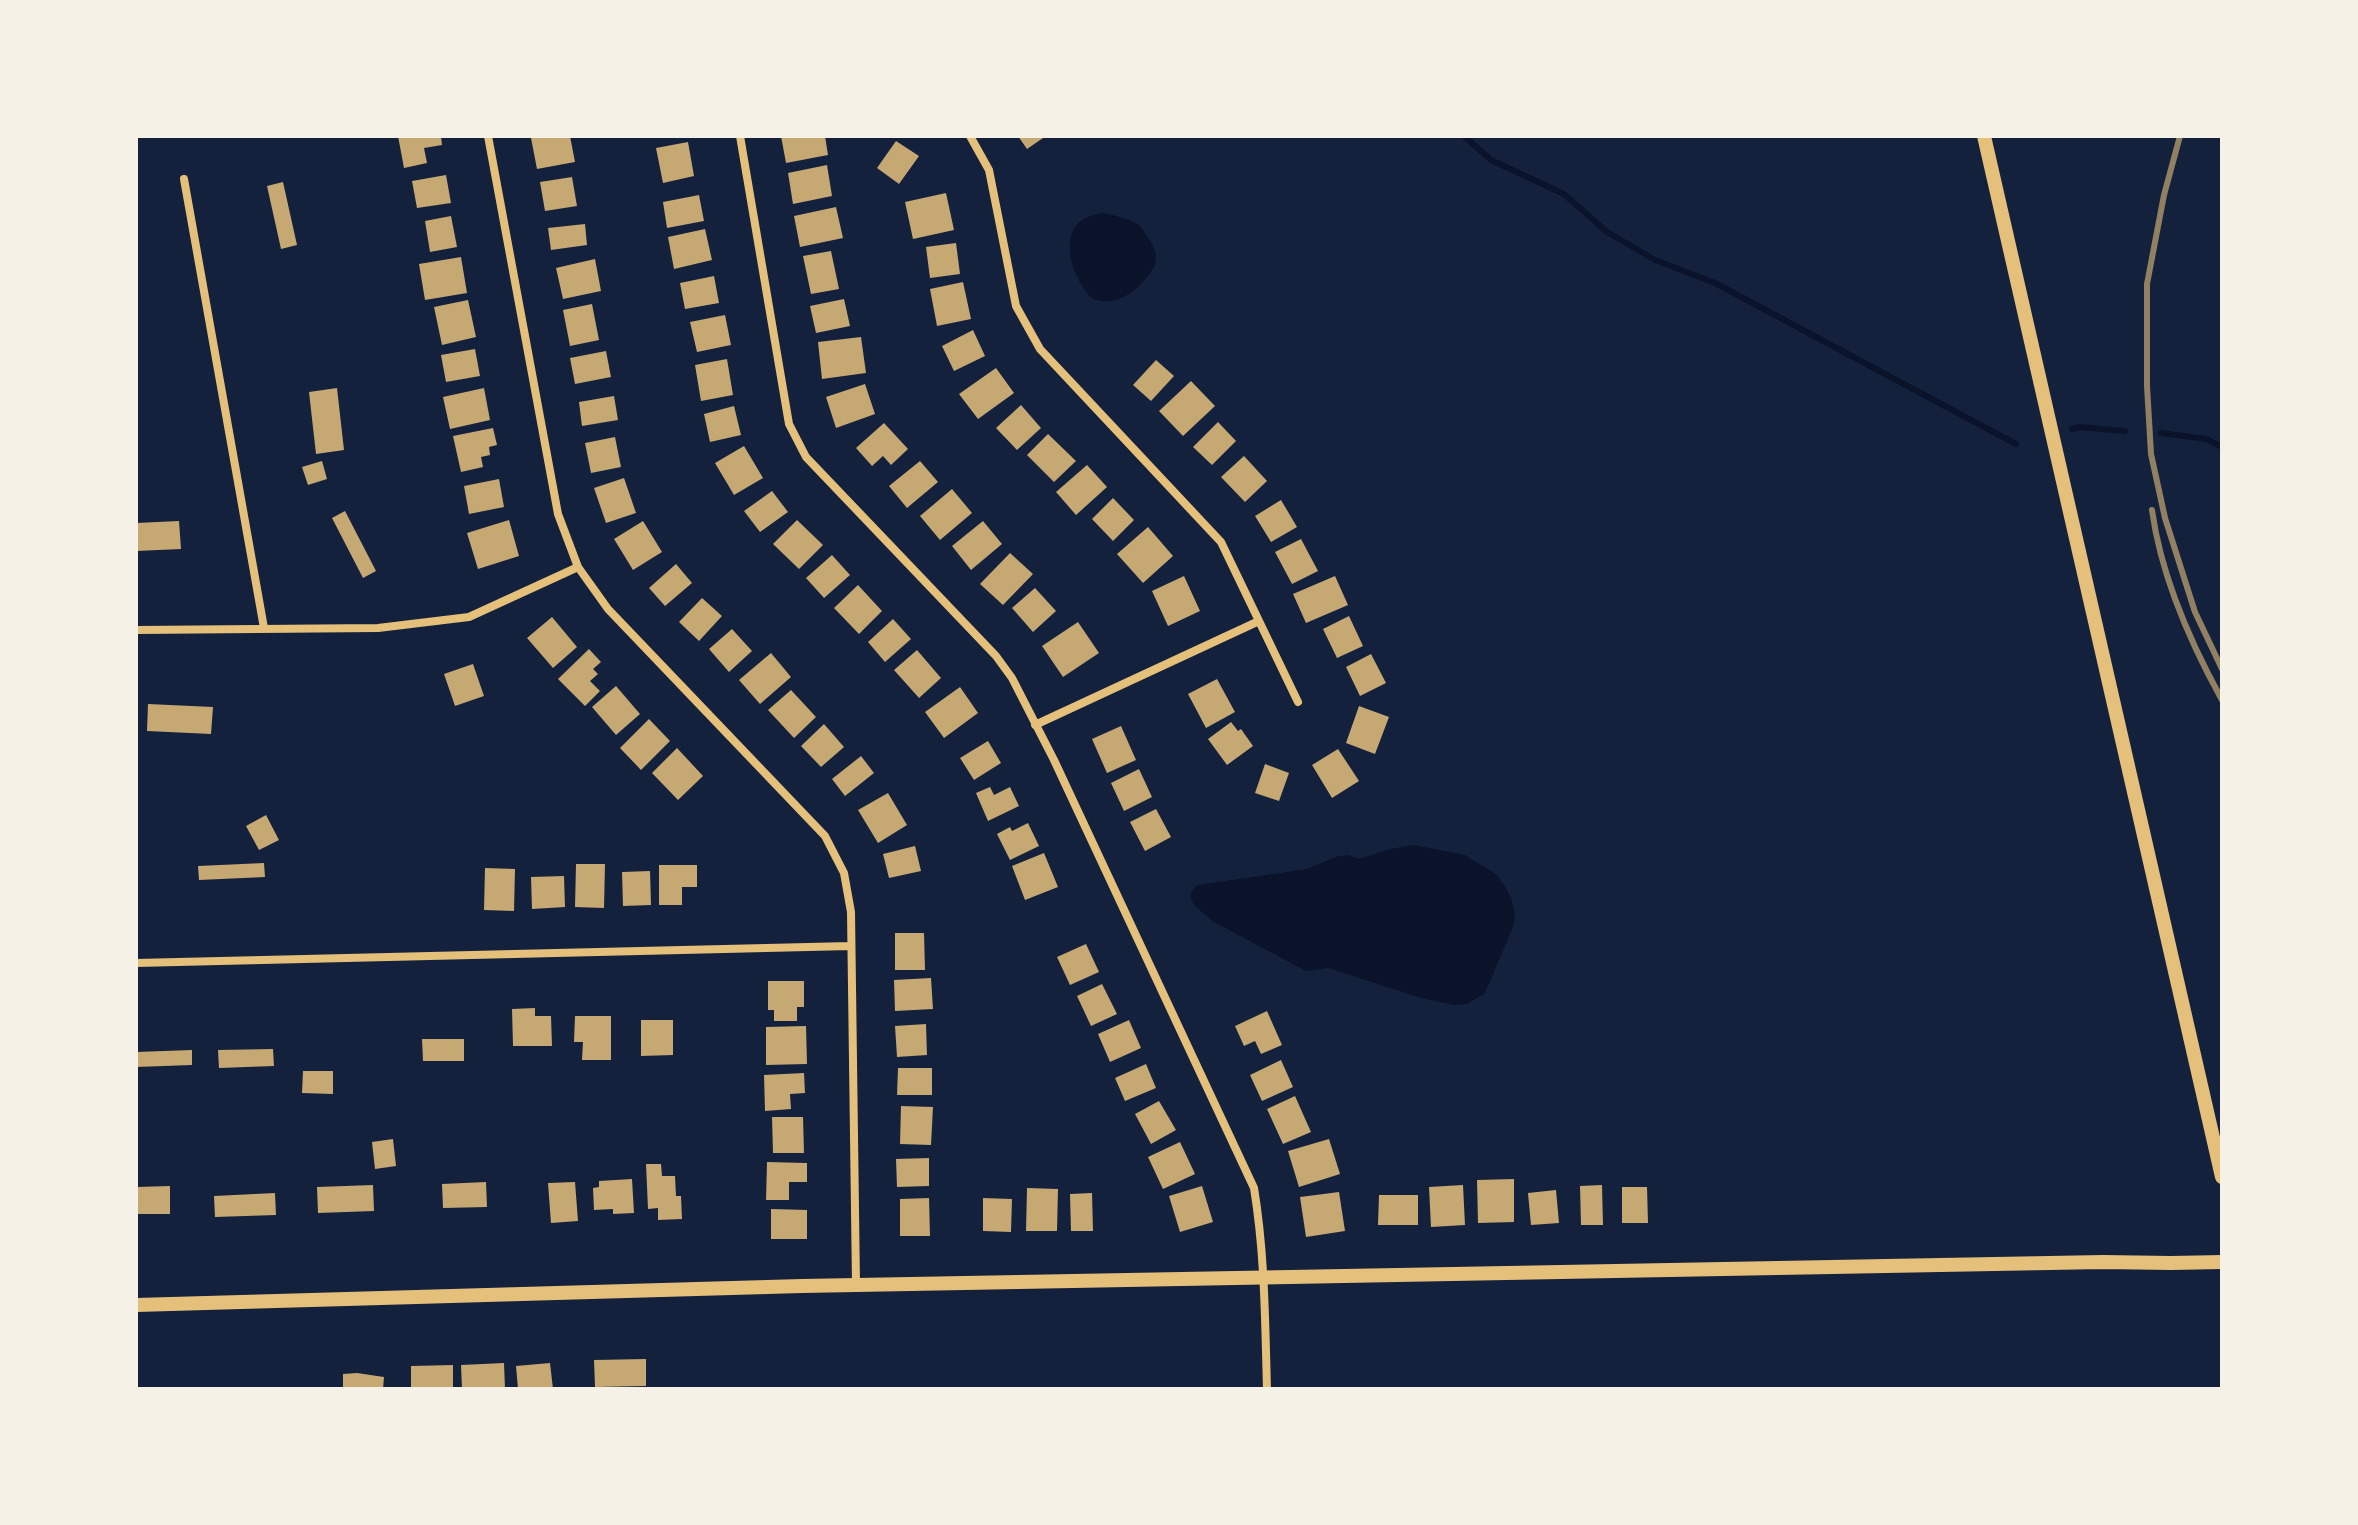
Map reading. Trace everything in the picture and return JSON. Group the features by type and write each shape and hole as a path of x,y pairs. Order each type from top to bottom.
{"street":[{"path":"488,136 558,514 578,567 608,609 825,836 844,873 851,912 856,1285"},
{"path":"740,136 789,424 806,457 996,656 1012,678 1254,1188 1265,1278 1267,1389"},
{"path":"970,136 989,170 1016,306 1040,349 1221,542 1298,702"},
{"path":"1984,136 2222,1177"},
{"path":"184,179 264,628"},
{"path":"136,630 378,628 469,617 578,567"},
{"path":"1035,725 1259,621"},
{"path":"136,963 850,946"},
{"path":"136,1305 856,1285 2222,1262"}],"water":[{"path":"1104,213 1139,225 1156,254 1152,271 1137,288 1126,296 1105,302 1092,298 1086,292 1075,272 1070,249 1070,239 1080,222"},
{"path":"1414,845 1465,855 1496,874 1512,901 1515,915 1513,927 1489,984 1484,994 1467,1004 1454,1005 1421,998 1328,968 1306,971 1212,921 1194,905 1190,896 1198,885 1307,869 1338,856 1348,855 1359,859"}],"building":[{"path":"398,136 441,136 442,145 424,148 427,163 404,168"},
{"path":"570,136 575,162 537,169 531,138"},
{"path":"781,136 825,136 828,155 786,163"},
{"path":"1018,136 1046,136 1027,149"},
{"path":"896,141 919,156 899,184 877,168"},
{"path":"688,142 694,176 663,183 656,148"},
{"path":"827,165 832,196 793,204 788,173"},
{"path":"446,175 451,203 417,208 412,181"},
{"path":"572,177 577,206 545,211 540,182"},
{"path":"283,182 297,245 281,249 267,186"},
{"path":"946,193 954,230 913,239 905,202"},
{"path":"699,195 704,221 667,228 663,202"},
{"path":"836,207 843,238 800,247 794,216"},
{"path":"451,216 457,247 430,252 425,221"},
{"path":"585,224 587,245 551,250 548,228"},
{"path":"705,229 712,260 674,269 668,237"},
{"path":"956,243 960,274 930,278 926,247"},
{"path":"831,251 839,289 811,294 803,256"},
{"path":"461,257 467,293 425,300 419,264"},
{"path":"595,259 601,291 563,299 556,268"},
{"path":"714,276 719,303 685,309 680,283"},
{"path":"963,282 971,319 937,326 930,289"},
{"path":"844,299 850,326 816,333 810,306"},
{"path":"468,300 476,337 442,345 434,307"},
{"path":"592,304 599,340 570,346 563,310"},
{"path":"725,315 731,345 697,352 690,322"},
{"path":"973,330 985,356 954,371 942,346"},
{"path":"861,337 866,373 822,379 818,342"},
{"path":"475,349 480,376 446,382 441,355"},
{"path":"606,351 611,377 575,384 570,358"},
{"path":"727,359 733,395 701,401 695,365"},
{"path":"1156,360 1174,376 1151,401 1133,385"},
{"path":"996,368 1014,393 978,419 959,394"},
{"path":"1191,381 1215,406 1183,436 1159,411"},
{"path":"865,384 875,414 836,428 826,397"},
{"path":"337,388 344,450 316,454 309,392"},
{"path":"484,388 490,420 450,429 443,397"},
{"path":"614,396 618,420 582,426 579,402"},
{"path":"1021,405 1041,428 1017,450 996,428"},
{"path":"734,406 741,435 710,442 704,414"},
{"path":"1218,422 1236,441 1212,465 1193,447"},
{"path":"884,423 908,449 891,465 883,456 872,466 856,448"},
{"path":"493,428 497,445 489,447 490,455 481,457 483,467 461,472 453,436"},
{"path":"1048,434 1076,461 1054,482 1027,455"},
{"path":"615,437 621,467 591,473 585,443"},
{"path":"744,446 763,478 734,495 715,463"},
{"path":"1244,456 1267,481 1245,502 1221,477"},
{"path":"322,461 327,479 308,485 302,467"},
{"path":"920,461 938,482 907,508 889,486"},
{"path":"1087,465 1107,487 1076,515 1056,492"},
{"path":"624,478 636,513 606,523 594,488"},
{"path":"499,479 504,507 469,514 464,486"},
{"path":"952,489 972,513 940,540 920,516"},
{"path":"772,491 788,512 760,532 744,511"},
{"path":"1113,498 1134,520 1113,541 1092,519"},
{"path":"1281,500 1297,527 1271,542 1255,516"},
{"path":"345,511 376,571 363,578 332,518"},
{"path":"509,520 519,556 478,569 467,533"},
{"path":"797,520 823,545 799,569 773,544"},
{"path":"179,521 181,549 136,551 136,523"},
{"path":"643,521 662,552 633,570 614,539"},
{"path":"983,521 1002,544 971,570 952,546"},
{"path":"1148,527 1173,556 1143,583 1117,554"},
{"path":"1301,539 1318,571 1292,584 1275,552"},
{"path":"1010,553 1033,574 1003,605 980,584"},
{"path":"832,555 850,575 824,598 806,578"},
{"path":"676,564 692,583 665,606 649,588"},
{"path":"1184,576 1200,611 1168,626 1152,591"},
{"path":"1335,576 1348,605 1306,623 1293,594"},
{"path":"858,585 882,611 859,634 834,608"},
{"path":"1035,588 1056,611 1033,632 1012,608"},
{"path":"702,598 722,616 699,641 679,622"},
{"path":"1349,616 1363,646 1337,658 1323,629"},
{"path":"552,617 577,647 553,668 527,638"},
{"path":"893,619 911,639 885,662 868,642"},
{"path":"1078,622 1099,653 1063,677 1042,646"},
{"path":"732,629 752,651 729,672 709,649"},
{"path":"589,649 601,662 593,669 598,674 590,681 600,691 585,706 558,679"},
{"path":"917,650 941,678 919,698 894,670"},
{"path":"771,653 791,677 760,704 739,680"},
{"path":"1371,654 1386,683 1360,696 1346,667"},
{"path":"473,664 484,696 455,706 444,674"},
{"path":"1217,679 1235,712 1206,728 1188,694"},
{"path":"616,686 640,714 616,735 592,707"},
{"path":"960,687 978,713 944,738 925,712"},
{"path":"791,690 816,717 794,738 768,710"},
{"path":"148,704 213,707 211,734 147,731"},
{"path":"1359,706 1389,717 1375,754 1346,743"},
{"path":"649,719 670,741 641,770 620,748"},
{"path":"1231,722 1238,731 1241,729 1253,746 1227,765 1208,739"},
{"path":"824,724 844,747 821,767 801,746"},
{"path":"1121,726 1136,760 1107,773 1092,739"},
{"path":"988,741 1001,763 974,780 960,758"},
{"path":"677,748 703,776 678,800 652,773"},
{"path":"1338,749 1359,781 1332,798 1312,765"},
{"path":"861,756 874,773 845,796 832,779"},
{"path":"1265,764 1289,773 1279,801 1255,793"},
{"path":"1139,769 1152,797 1124,811 1111,783"},
{"path":"990,787 994,795 1010,787 1019,806 988,821 976,793"},
{"path":"888,793 907,825 878,843 858,810"},
{"path":"1156,809 1171,837 1145,851 1130,822"},
{"path":"266,815 279,840 259,850 246,826"},
{"path":"1028,823 1039,846 1010,860 997,834"},
{"path":"915,846 921,871 889,878 883,854"},
{"path":"1044,853 1058,887 1025,900 1012,866"},
{"path":"264,863 265,877 199,880 198,866"},
{"path":"576,864 605,864 604,908 575,907"},
{"path":"659,865 697,865 697,887 682,887 682,905 659,905"},
{"path":"485,868 515,869 514,911 484,910"},
{"path":"650,871 651,905 623,906 622,872"},
{"path":"564,876 565,907 532,909 531,877"},
{"path":"895,933 924,933 925,970 895,970"},
{"path":"1086,944 1099,972 1070,985 1057,957"},
{"path":"931,978 933,1009 895,1011 894,980"},
{"path":"768,981 804,981 804,1007 797,1007 797,1021 774,1021 774,1010 768,1010"},
{"path":"1102,984 1117,1014 1091,1026 1077,996"},
{"path":"535,1008 535,1016 551,1016 552,1046 513,1046 512,1009"},
{"path":"1267,1011 1282,1045 1261,1054 1255,1041 1244,1046 1235,1026"},
{"path":"575,1016 611,1016 611,1060 582,1060 583,1042 574,1042"},
{"path":"641,1020 673,1020 673,1055 641,1056"},
{"path":"1129,1020 1141,1048 1110,1062 1098,1034"},
{"path":"926,1024 927,1055 897,1057 895,1026"},
{"path":"806,1026 807,1064 766,1065 766,1027"},
{"path":"422,1039 464,1039 464,1061 423,1061"},
{"path":"273,1049 274,1066 219,1068 218,1050"},
{"path":"192,1050 192,1065 136,1067 136,1052"},
{"path":"1281,1060 1293,1087 1262,1101 1250,1075"},
{"path":"1146,1064 1156,1088 1125,1101 1115,1078"},
{"path":"898,1068 932,1068 932,1095 897,1095"},
{"path":"303,1071 333,1071 333,1094 302,1093"},
{"path":"804,1073 805,1093 790,1094 791,1109 765,1111 764,1075"},
{"path":"1295,1096 1311,1132 1283,1144 1267,1109"},
{"path":"1159,1101 1176,1130 1151,1144 1135,1114"},
{"path":"901,1106 933,1107 931,1145 900,1144"},
{"path":"772,1117 803,1117 804,1153 773,1153"},
{"path":"393,1139 396,1166 375,1169 372,1142"},
{"path":"1329,1139 1340,1174 1299,1187 1288,1151"},
{"path":"1180,1142 1195,1174 1163,1189 1148,1157"},
{"path":"929,1158 929,1186 897,1187 896,1159"},
{"path":"767,1162 807,1163 807,1182 789,1182 789,1200 766,1200"},
{"path":"646,1164 661,1164 662,1176 675,1176 676,1196 681,1196 682,1219 658,1220 658,1208 648,1209"},
{"path":"632,1179 634,1213 613,1214 613,1209 594,1210 593,1188 599,1187 599,1181"},
{"path":"1514,1179 1514,1222 1478,1223 1477,1180"},
{"path":"486,1182 487,1207 443,1208 442,1184"},
{"path":"575,1182 578,1221 551,1223 548,1183"},
{"path":"373,1185 374,1211 318,1213 317,1187"},
{"path":"1463,1185 1465,1225 1431,1227 1429,1187"},
{"path":"1602,1185 1603,1225 1581,1225 1580,1186"},
{"path":"170,1186 170,1214 136,1214 136,1187"},
{"path":"1202,1186 1213,1222 1180,1232 1169,1196"},
{"path":"1622,1187 1647,1187 1648,1223 1622,1223"},
{"path":"1027,1188 1058,1189 1057,1231 1026,1231"},
{"path":"1556,1190 1559,1223 1531,1225 1528,1193"},
{"path":"1339,1192 1345,1231 1306,1237 1300,1197"},
{"path":"275,1193 276,1215 215,1217 214,1196"},
{"path":"1092,1193 1093,1231 1071,1231 1070,1194"},
{"path":"1379,1195 1418,1195 1418,1225 1378,1225"},
{"path":"929,1198 930,1236 900,1236 900,1199"},
{"path":"983,1198 1012,1199 1011,1232 983,1231"},
{"path":"771,1209 807,1210 807,1239 771,1239"},
{"path":"646,1359 646,1386 595,1387 594,1360"},
{"path":"504,1363 505,1389 462,1389 461,1365"},
{"path":"550,1363 553,1389 518,1389 516,1366"},
{"path":"453,1365 453,1389 411,1389 411,1366"},
{"path":"343,1374 384,1377 383,1389 343,1389"}],"waterway":[{"path":"1464,136 1491,160 1564,194 1607,232 1655,260 1715,283 2016,444"},
{"path":"2072,429 2125,431"},
{"path":"2161,433 2206,439 2222,447"}],"railway":[{"path":"2180,136 2164,195 2147,284 2151,454 2165,518 2195,612 2222,669"},
{"path":"2152,510 2162,559 2178,608 2222,700"}]}
